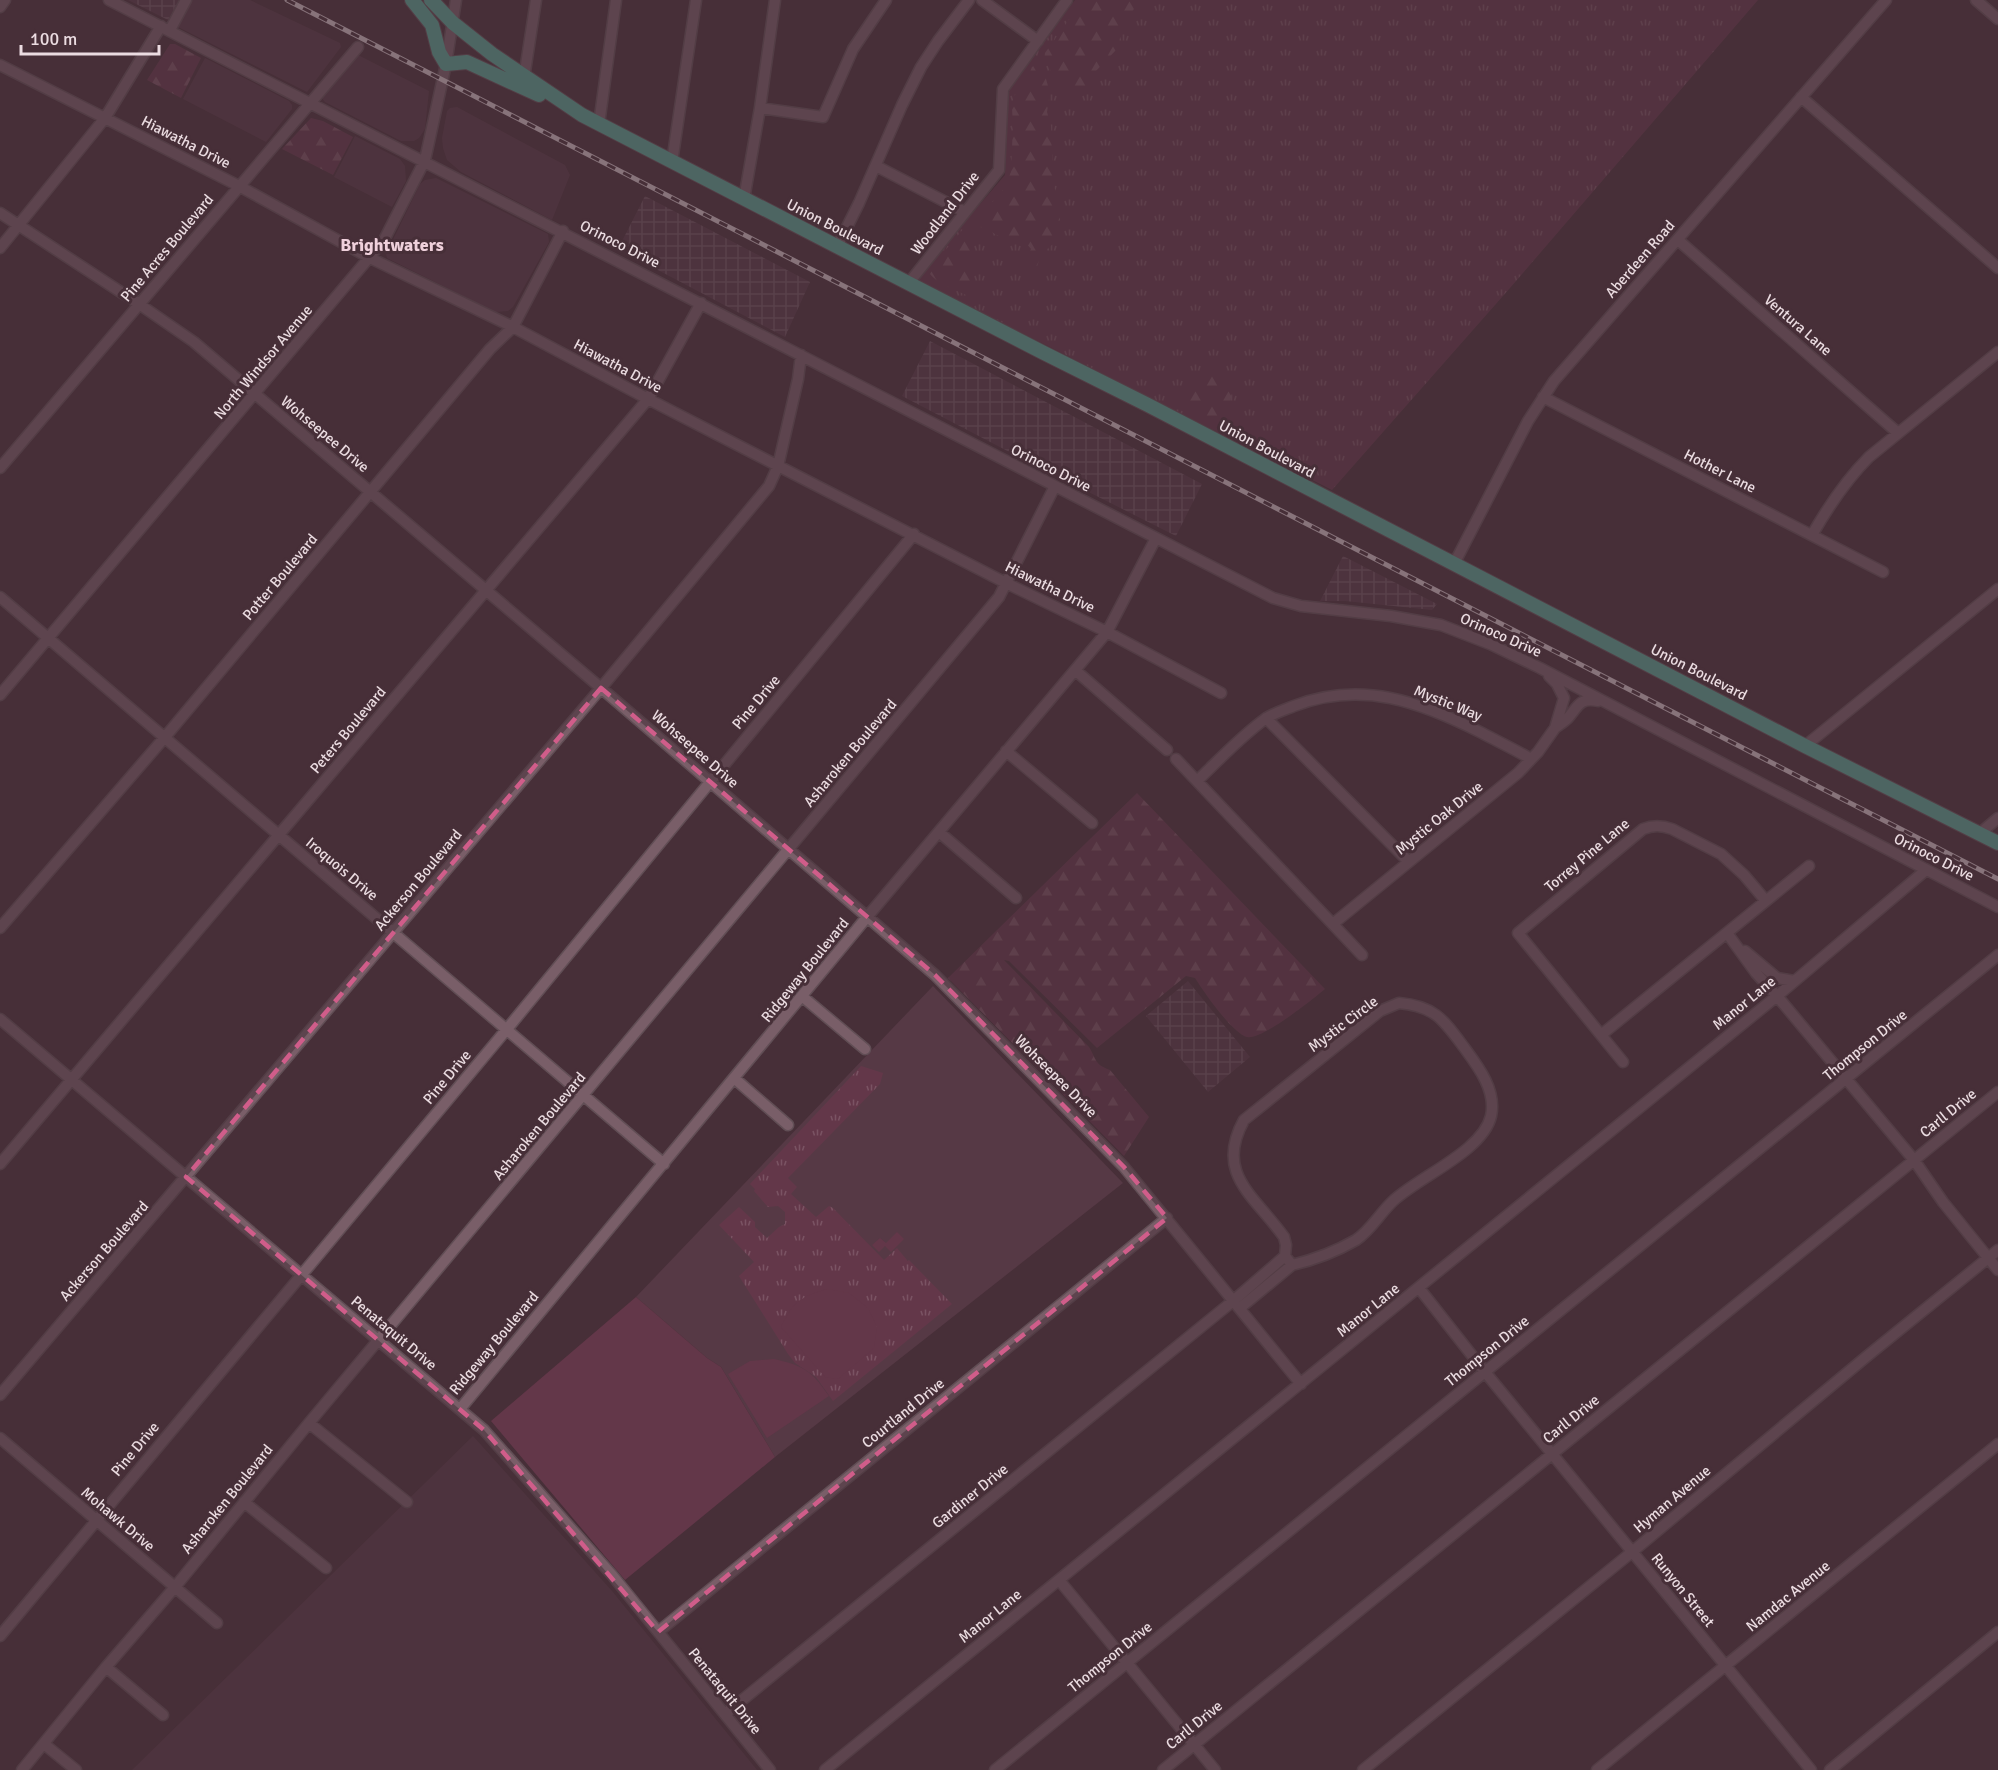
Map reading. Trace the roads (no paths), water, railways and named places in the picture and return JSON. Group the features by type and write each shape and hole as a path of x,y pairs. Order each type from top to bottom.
{"main road":[{"path":"412,0 432,25 439,52 446,64 467,62 582,115"},
{"path":"431,0 453,23"},
{"name":"Union Boulevard","path":"453,23 524,78 582,115 908,284 1151,406 1805,746 1998,843"}],"street":[{"path":"0,7 5,0"},
{"name":"Orinoco Drive","path":"110,0 1273,598 1301,606 1391,616 1441,625 1490,644 1998,907"},
{"path":"0,248 105,118 186,0"},
{"name":"North Windsor Avenue","path":"0,695 384,240 425,160 446,64 456,0"},
{"path":"524,78 536,0"},
{"path":"599,124 616,0"},
{"path":"672,162 696,0"},
{"path":"744,199 760,108 774,0"},
{"path":"760,108 823,117 853,49 886,0"},
{"path":"837,247 921,67 969,0"},
{"path":"982,0 1038,41"},
{"name":"Woodland Drive","path":"908,284 999,170 1003,89 1067,0"},
{"name":"Aberdeen Road","path":"1454,564 1523,432 1554,381 1886,0"},
{"path":"1976,0 1998,19"},
{"name":"Pine Acres Boulevard","path":"0,468 358,47"},
{"name":"Hiawatha Drive","path":"0,65 239,186 370,258 513,327 648,399 1006,583 1107,632 1221,693"},
{"path":"1802,97 1998,268"},
{"path":"876,166 965,212"},
{"name":"Wohseepee Drive","path":"0,213 194,342 935,975 1124,1167 1301,1384"},
{"name":"Potter Boulevard","path":"0,928 165,737 490,349 513,327 563,231"},
{"name":"Ventura Lane","path":"1678,240 1898,433"},
{"name":"Peters Boulevard","path":"0,1164 648,399 701,303"},
{"path":"1812,535 1823,515 1854,472 1998,352"},
{"name":"Ackerson Boulevard","path":"0,1395 601,688 769,486 778,466 798,379 801,355"},
{"name":"Hother Lane","path":"1543,398 1882,572"},
{"name":"Asharoken Boulevard","path":"22,1770 999,597 1055,486"},
{"name":"Pine Drive","path":"0,1636 507,1029 914,534"},
{"name":"Ridgeway Boulevard","path":"460,1409 867,917 1107,632 1156,538"},
{"path":"1805,746 1998,589"},
{"name":"Iroquois Drive","path":"0,597 664,1164"},
{"name":"Mystic Oak Drive","path":"1540,668 1563,693 1564,698 1555,728"},
{"path":"1075,670 1167,750"},
{"name":"Mystic Way","path":"1197,781 1237,741 1266,718 1311,700 1346,694 1380,696 1429,709 1458,721 1531,759"},
{"name":"Mystic Oak Drive","path":"1334,923 1518,773 1578,704 1590,699 1605,702"},
{"path":"1266,718 1409,862"},
{"path":"1006,751 1092,823"},
{"path":"1176,759 1362,955"},
{"path":"1979,834 1998,818"},
{"name":"Torrey Pine Lane","path":"1601,1035 1518,933 1643,829 1649,826 1664,826 1721,854 1744,875 1766,901"},
{"path":"939,832 1016,898"},
{"path":"1623,1062 1601,1035 1729,936 1766,901 1809,866"},
{"name":"Manor Lane","path":"825,1770 1777,996 1926,870"},
{"path":"1729,936 1777,978 1794,981"},
{"path":"1729,936 1756,973 1914,1160 1943,1202 1998,1270"},
{"name":"Thompson Drive","path":"995,1770 1998,956"},
{"path":"803,997 865,1049"},
{"name":"Mystic Circle","path":"1236,1305 1289,1260 1306,1261 1354,1241 1393,1201 1471,1146 1484,1133 1491,1115 1488,1083 1444,1020 1431,1010 1399,1003 1380,1011 1244,1120 1236,1135 1232,1151 1234,1167 1240,1181 1284,1237 1289,1260"},
{"name":"Penataquit Drive","path":"0,1019 484,1430 612,1575 770,1770"},
{"path":"734,1078 788,1125"},
{"name":"Carll Drive","path":"1162,1770 1998,1092"},
{"name":"Courtland Drive","path":"658,1632 1167,1218"},
{"name":"Hyman Avenue","path":"1363,1770 1998,1250"},
{"name":"Runyon Street","path":"1419,1288 1811,1770"},
{"name":"Gardiner Drive","path":"725,1714 1236,1305"},
{"path":"309,1423 407,1502"},
{"name":"Mohawk Drive","path":"0,1438 217,1623"},
{"name":"Namdac Avenue","path":"1597,1770 1998,1444"},
{"path":"244,1502 326,1568"},
{"path":"1059,1580 1215,1770"},
{"path":"1830,1770 1998,1632"},
{"path":"106,1667 163,1715"},
{"path":"44,1744 76,1770"}],"railway":[{"path":"287,0 1998,879"}],"district":[{"name":"Brightwaters","path":"392,245"}]}
